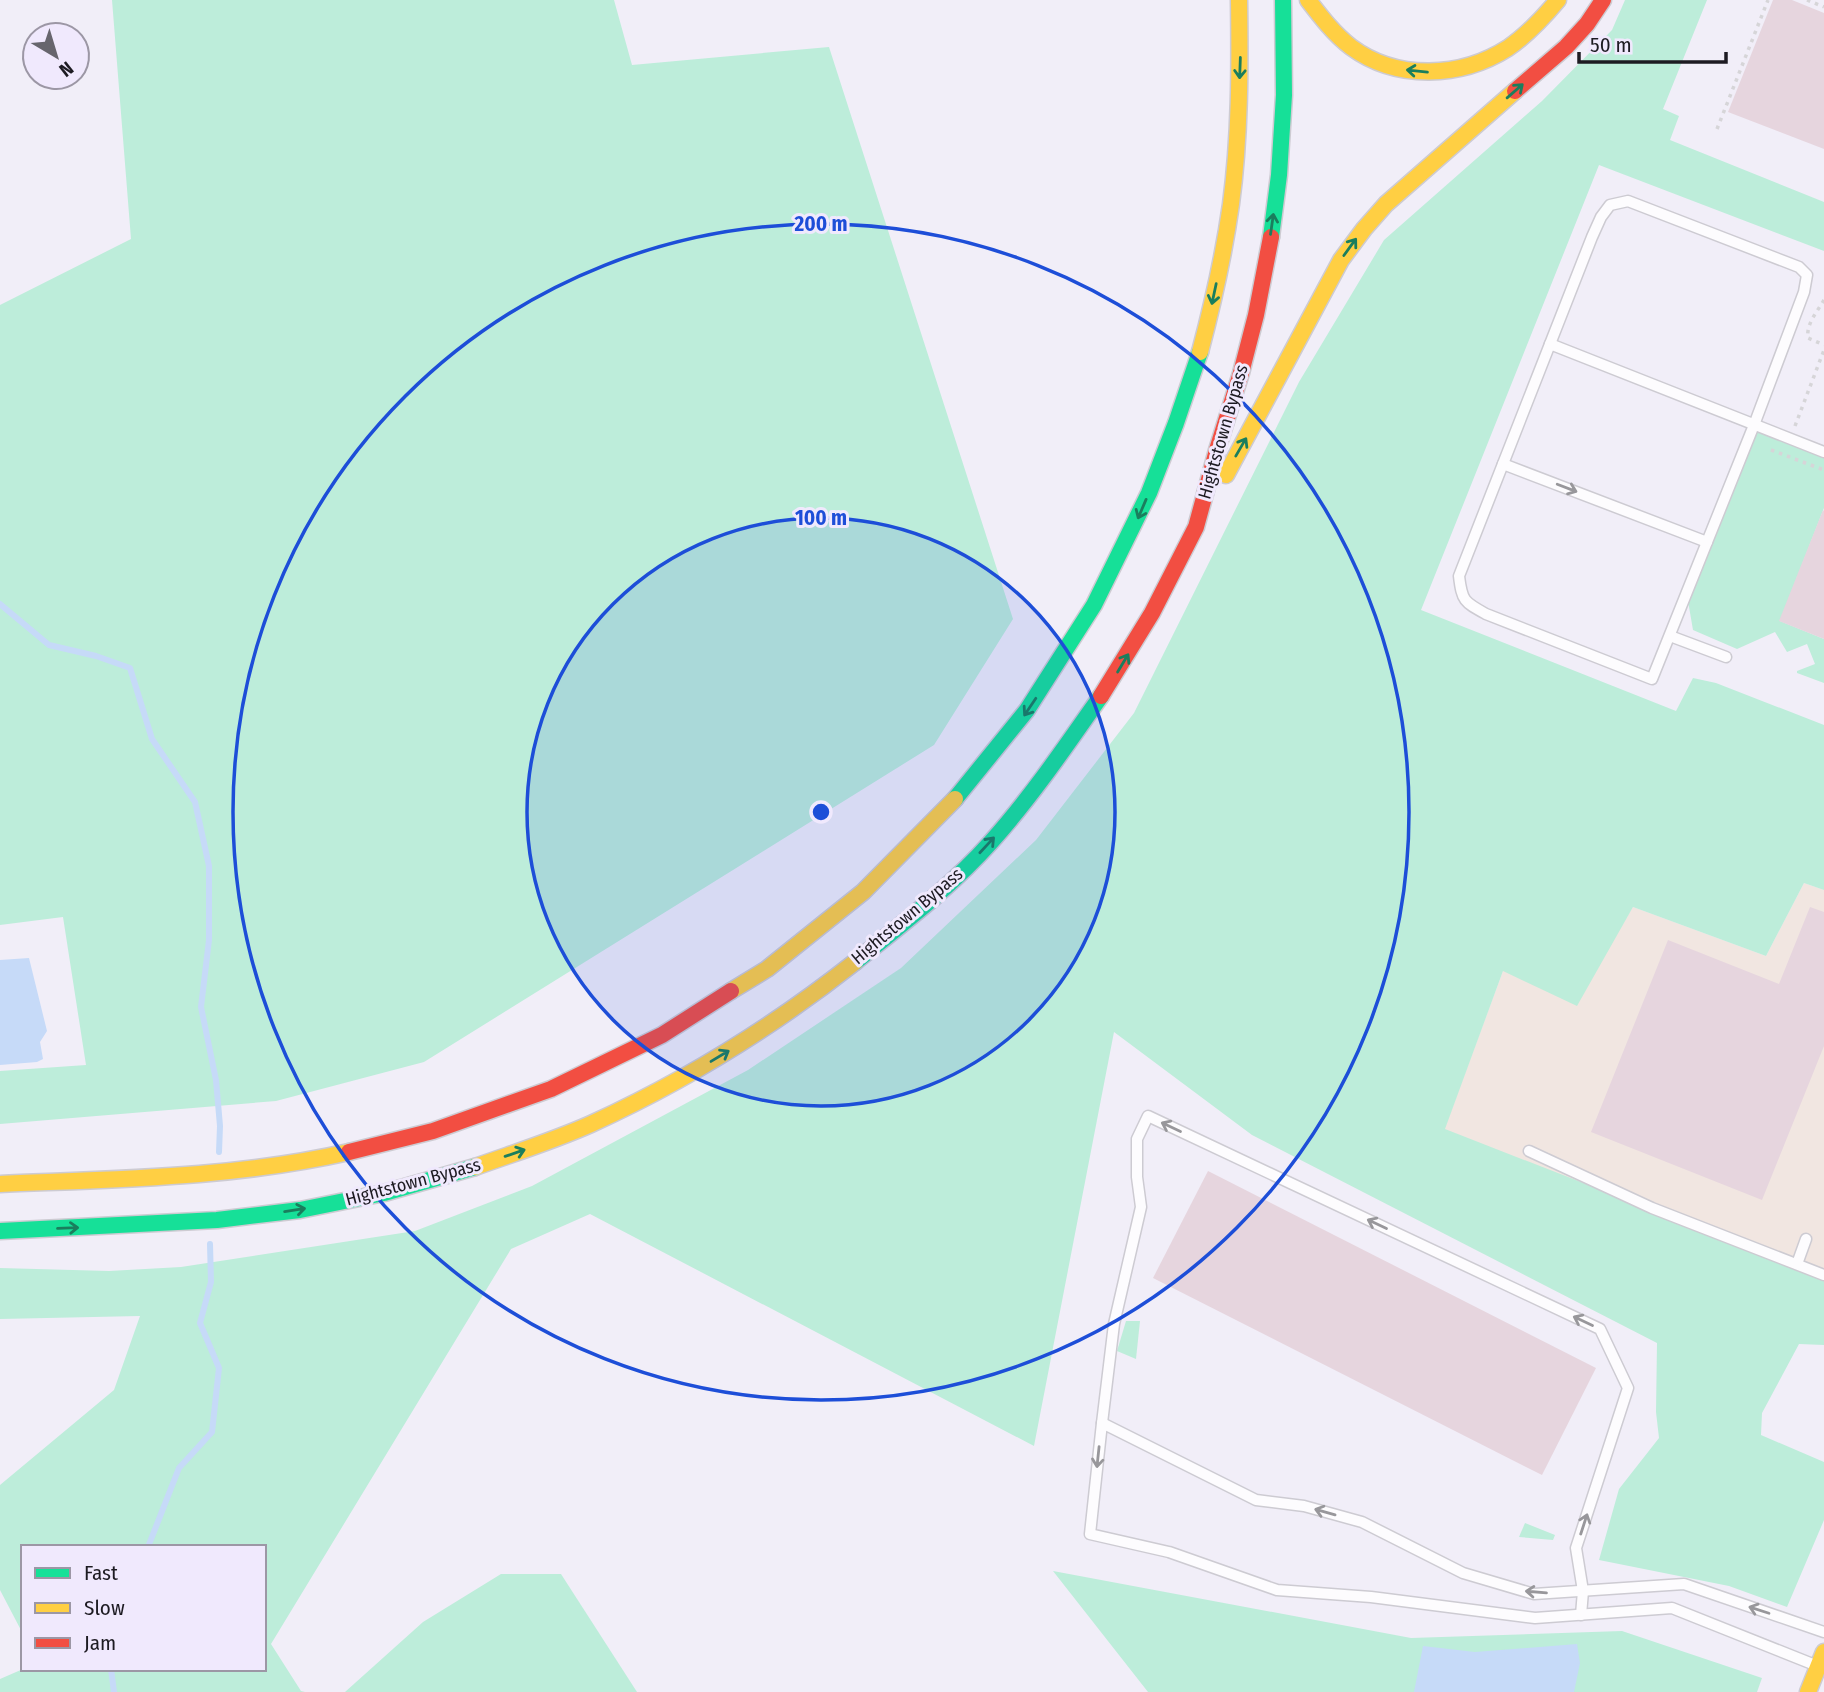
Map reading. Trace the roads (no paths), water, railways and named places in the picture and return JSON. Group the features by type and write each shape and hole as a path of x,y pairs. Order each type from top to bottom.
{"main road":[{"path":"0,1184 192,1176 314,1160 433,1132 498,1110 571,1081 641,1047 709,1008 774,965 836,916 894,864 949,808 987,764 1023,718 1067,653 1132,533 1163,461 1188,391 1205,330 1231,205 1241,52 1239,0"},
{"name":"Hightstown Bypass","path":"0,1231 217,1220 300,1210 384,1193 466,1170 533,1147 590,1124 716,1058 785,1014 933,900 991,842 1047,773 1111,683 1152,613 1196,527 1241,373 1268,255 1279,175 1284,95 1283,0"},
{"path":"1308,0 1340,38 1369,58 1413,71 1434,72 1456,70 1501,53 1521,39 1558,0"},
{"path":"1196,527 1341,260 1364,229 1386,204 1566,47 1587,24 1603,0"},
{"path":"1808,1692 1821,1659"}],"lane":[{"path":"1628,201 1799,267 1807,275 1804,292 1754,425 1652,679 1486,614 1469,604 1461,594 1458,576 1592,237 1610,205 1628,201"},
{"path":"1550,344 1824,452"},
{"path":"1503,464 1707,542"},
{"path":"1670,636 1726,657"},
{"path":"1581,1615 1583,1591 1576,1548 1628,1388 1600,1329 1148,1116 1137,1139 1137,1177 1141,1207 1114,1324 1090,1534 1169,1552 1277,1590 1371,1597 1535,1618 1581,1615 1672,1608 1821,1659"},
{"path":"1529,1151 1652,1208 1824,1275"},
{"path":"1797,1264 1806,1239"},
{"path":"1102,1423 1256,1500 1304,1506 1362,1522 1463,1573 1534,1594 1684,1584 1824,1632"}],"water":[{"path":"29,958 47,1031 40,1042 43,1059 37,1062 0,1065 0,960"},
{"path":"1577,1644 1580,1663 1574,1692 1414,1692 1423,1646 1475,1652"}],"waterway":[{"path":"0,604 49,645 96,656 130,668 152,739 195,802 209,866 209,940 201,1007 216,1080 219,1152"},
{"path":"149,1545 179,1468 212,1432 219,1368 200,1323 211,1282 210,1244"},
{"path":"111,1671 114,1692"}]}
